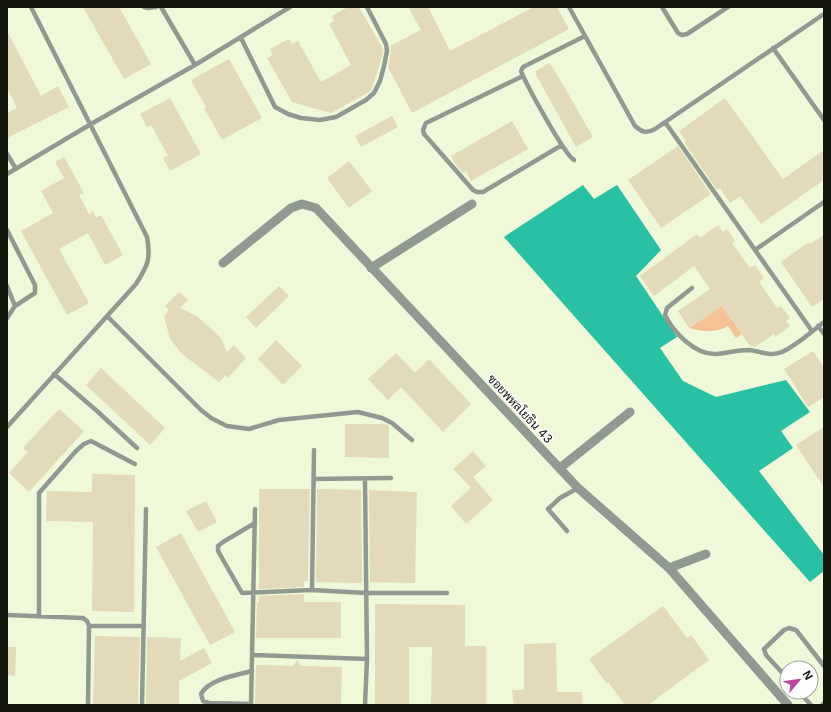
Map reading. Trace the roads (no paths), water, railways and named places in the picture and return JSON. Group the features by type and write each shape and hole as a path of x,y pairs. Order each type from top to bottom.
{"street":[{"name":"ซอยพหลโยธิน 43","path":"222,263 291,208 302,204 316,208 578,488 669,568 788,705"},
{"path":"371,268 472,204"},
{"path":"560,468 630,412"},
{"path":"669,568 706,554"}],"lane":[{"path":"7,427 54,374 108,317 140,279 146,269 150,253 147,237 31,7"},
{"path":"144,7 156,7"},
{"path":"161,7 195,65"},
{"path":"241,38 275,107 288,114 301,118 320,120 336,117 366,100 374,93 380,81 387,51 386,44 366,7"},
{"path":"569,7 634,126 645,133 649,132 824,14"},
{"path":"662,7 678,33 682,35 687,34 728,7"},
{"path":"7,174 90,124 241,38 287,8"},
{"path":"574,160 570,157 562,145 521,71 523,66 584,36"},
{"path":"773,48 824,120"},
{"path":"523,76 426,123 423,130 424,134 473,190 477,192 483,192 562,145"},
{"path":"664,122 812,331"},
{"path":"7,154 16,169"},
{"path":"755,250 824,202"},
{"path":"7,230 35,285 36,293 15,306 7,318"},
{"path":"7,286 15,306"},
{"path":"692,288 667,308 665,315 668,322 678,334 687,342 706,354 740,350 755,350 770,355 781,353 824,322"},
{"path":"108,317 201,410 211,418 227,426 249,429 279,420 358,412 382,418 392,423 412,440"},
{"path":"818,326 824,334"},
{"path":"54,374 137,448"},
{"path":"39,616 39,493 76,451 84,444 91,441 135,464"},
{"path":"312,590 314,450"},
{"path":"314,479 391,478"},
{"path":"365,479 365,705"},
{"path":"567,531 548,509 560,498 578,488"},
{"path":"142,705 146,509"},
{"path":"252,671 213,683 204,689 201,694 203,702 251,704 253,655 255,509"},
{"path":"255,523 222,542 218,546 218,551 242,593 312,590 366,593 447,593"},
{"path":"7,615 83,618 88,621 88,705"},
{"path":"89,626 144,626"},
{"path":"779,669 766,655 764,649 784,630 789,628 796,630 824,666"},
{"path":"253,655 366,659"}],"water":[{"path":"583,185 594,199 617,185 661,250 636,276 677,337 660,348 683,381 716,397 786,380 810,412 781,431 793,448 759,471 824,555 824,571 810,582 504,237"}]}
